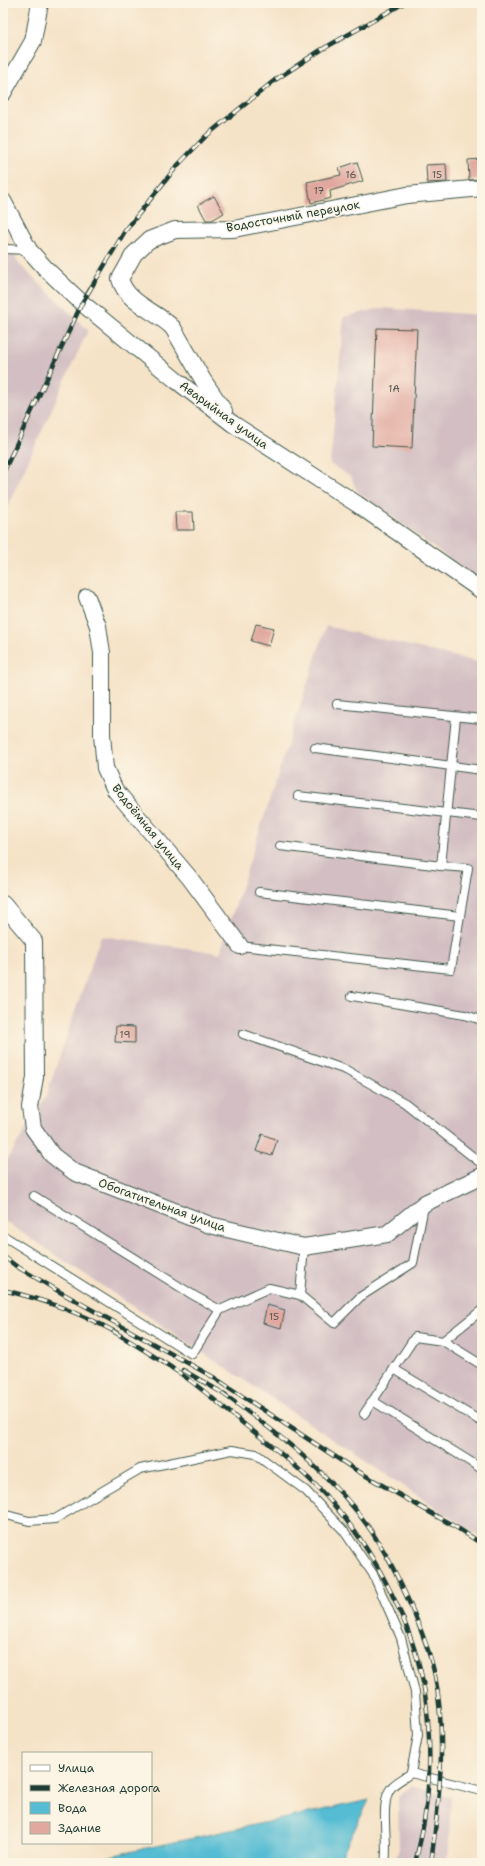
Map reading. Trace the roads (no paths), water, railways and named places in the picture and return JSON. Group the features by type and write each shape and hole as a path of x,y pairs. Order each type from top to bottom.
{"street":[{"path":"3,93 33,41 40,3"},
{"name":"Водосточный переулок","path":"233,424 203,380 173,328 168,322 129,296 123,288 120,279 134,254 149,240 175,230 234,229 407,195 482,188"},
{"name":"Аварийная улица","path":"3,201 29,250 51,274 82,303 233,424 357,504 482,591"},
{"name":"Водоёмная улица","path":"87,597 98,626 102,653 102,735 105,768 107,773 115,790 189,877 240,946"},
{"name":"Обогатительная улица","path":"3,904 34,941 35,1077 30,1107 33,1128 52,1155 74,1172 210,1225 304,1247 387,1234 425,1203 482,1176"}],"lane":[{"path":"3,249 29,250"},
{"path":"337,704 482,719"},
{"path":"441,866 456,716"},
{"path":"315,748 482,770"},
{"path":"298,796 482,817"},
{"path":"240,946 451,969 468,868 280,846"},
{"path":"259,892 460,916"},
{"path":"352,996 465,1015 482,1020"},
{"path":"243,1034 346,1070 405,1103 482,1164"},
{"path":"34,1196 193,1295 220,1310"},
{"path":"7,1238 192,1354 220,1310 269,1288 300,1295 334,1323 360,1297 413,1263 425,1203"},
{"path":"300,1295 304,1247"},
{"path":"443,1341 481,1313"},
{"path":"364,1414 415,1337 443,1341 482,1365"},
{"path":"394,1369 482,1422"},
{"path":"372,1401 482,1469"},
{"path":"3,1514 29,1521 55,1519 140,1469 232,1450 256,1454 306,1491 344,1531 373,1574 401,1638 415,1692 418,1736 411,1773 390,1788 385,1806 385,1863"},
{"path":"411,1773 482,1792"}],"water":[{"path":"369,1800 338,1863 78,1863"}],"railway":[{"path":"3,473 82,303 125,231 177,166 206,136 275,80 321,50 404,3"},
{"path":"3,1256 16,1266 60,1292 213,1377 354,1469 459,1529 482,1544"},
{"path":"3,1290 61,1307 117,1333"},
{"path":"113,1331 190,1380 293,1464 314,1483 349,1523 378,1568 403,1619 413,1644 425,1694 429,1737 429,1779 424,1821 415,1863"},
{"path":"183,1370 226,1395"},
{"path":"222,1393 288,1443 329,1480 348,1501 365,1522 384,1552 410,1604 433,1667 439,1699 441,1722 439,1793 431,1863"}]}
